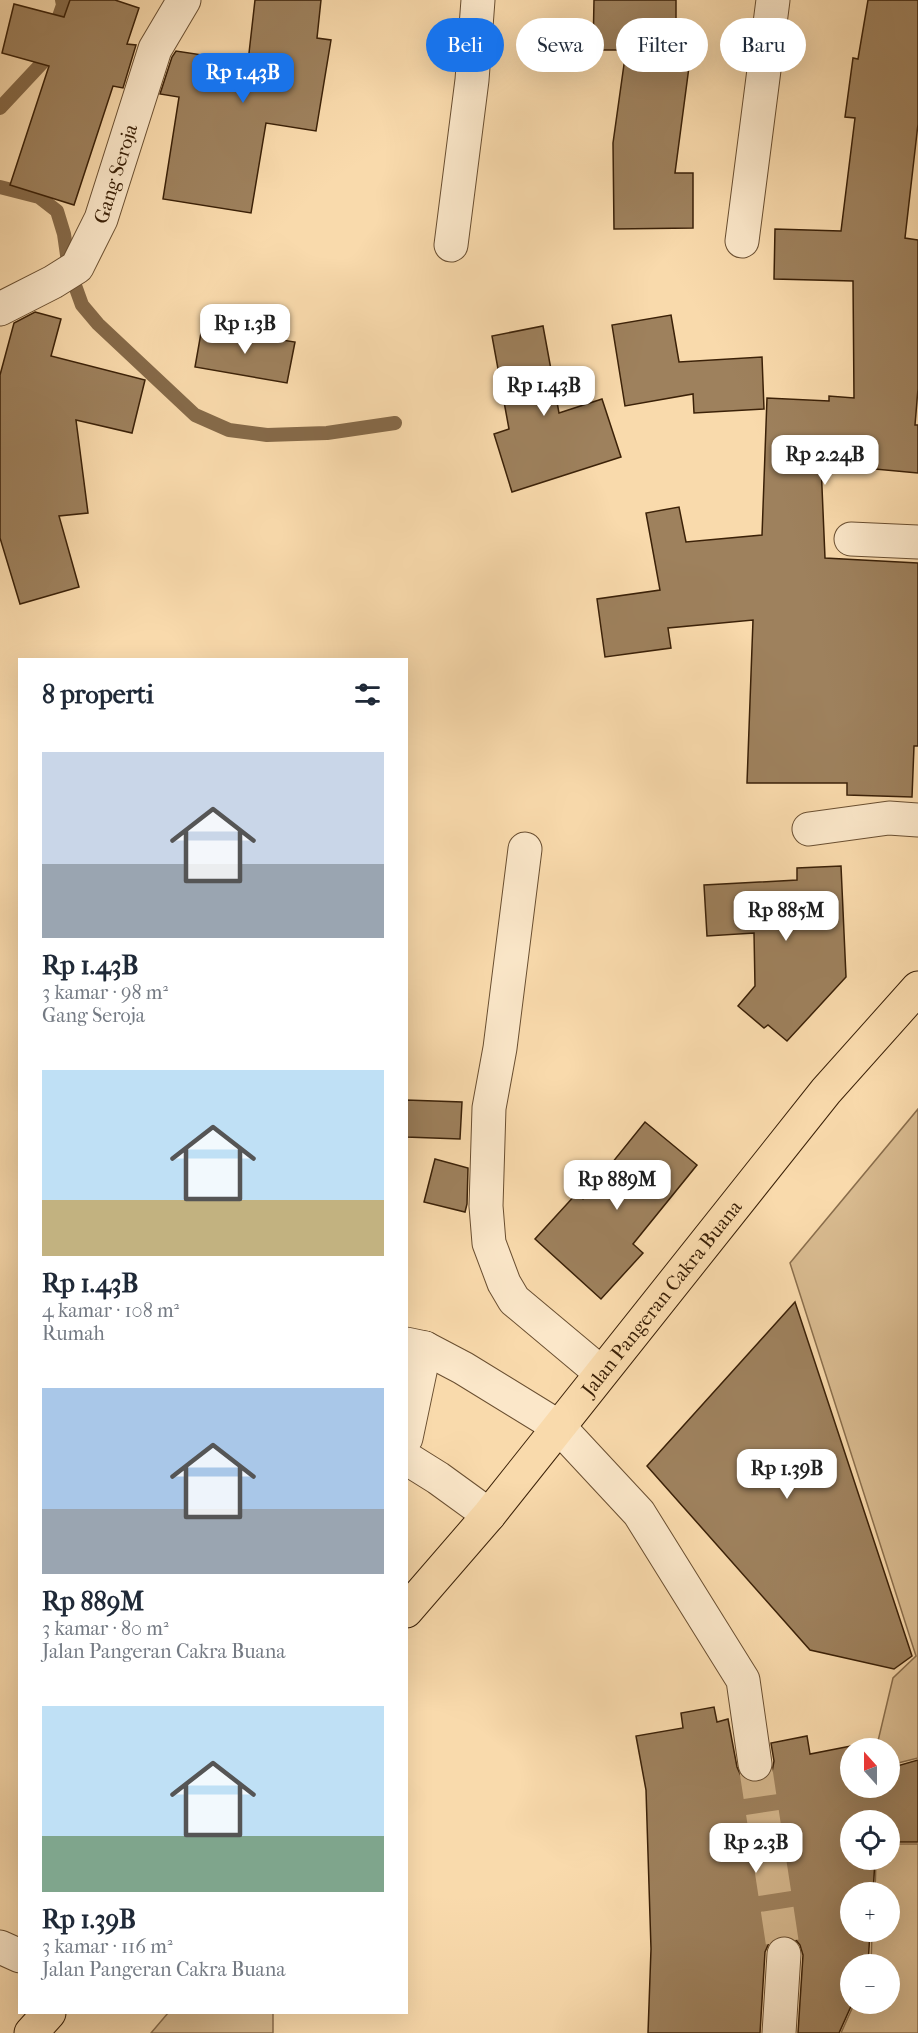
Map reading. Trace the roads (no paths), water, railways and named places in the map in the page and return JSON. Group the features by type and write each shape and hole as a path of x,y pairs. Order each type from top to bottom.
{"main road":[{"name":"Jalan Pangeran Cakra Buana","path":"408,1609 489,1515 600,1372 826,1091 918,988"},
{"path":"31,2033 48,2014"}],"street":[{"name":"Gang Seroja","path":"0,309 65,274 101,219 155,49 184,0"},
{"path":"451,244 472,81 478,0"},
{"path":"742,241 772,0"},
{"path":"851,538 918,542"},
{"path":"809,829 889,818 918,820"},
{"path":"525,849 500,1048 489,1108 486,1196 489,1243 504,1283 514,1300 600,1372"},
{"path":"408,1420 416,1346 463,1368 559,1427 639,1513 743,1680 755,1764"},
{"path":"408,1459 489,1515"},
{"path":"0,1947 18,1955"},
{"path":"779,2033 784,1954"}],"waterway":[{"path":"0,108 43,62 63,5 62,0"},
{"path":"0,187 39,197 57,211 64,234 69,269 82,305 98,324 195,415 229,430 267,435 327,433 395,423"}],"tunnel":[{"path":"755,1764 784,1954"}]}
